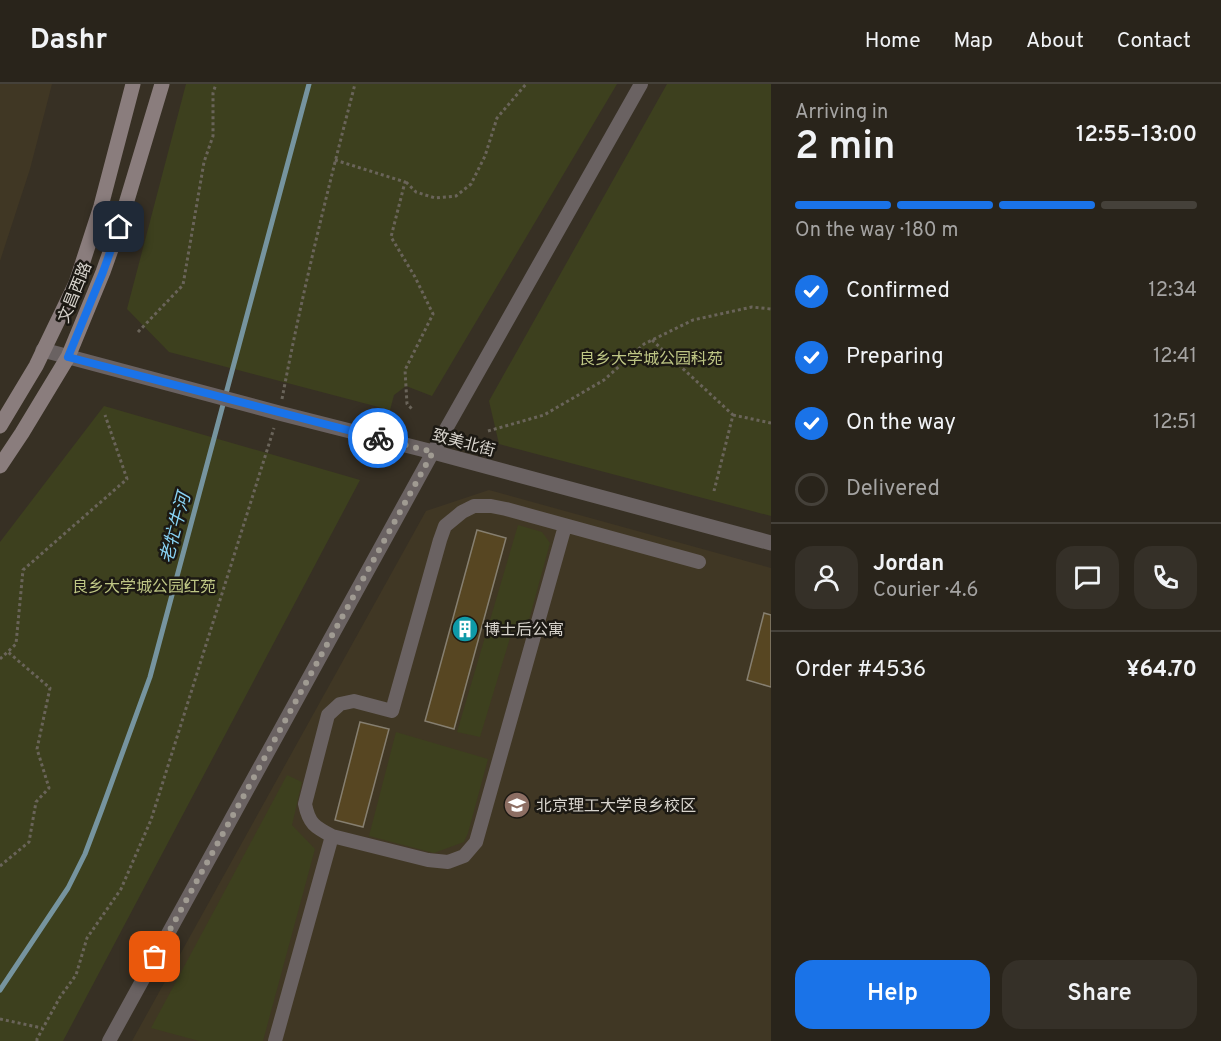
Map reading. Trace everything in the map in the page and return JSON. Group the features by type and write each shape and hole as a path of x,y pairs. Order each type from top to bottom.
{"main road":[{"name":"文昌西路","path":"0,426 36,366 76,283 101,206 133,84"},
{"name":"文昌西路","path":"0,466 68,357 119,227 162,84"}],"street":[{"path":"110,1041 433,452 641,84"},
{"name":"致美北街","path":"43,350 771,543"},
{"path":"565,526 476,842 464,856 448,862 428,860 332,836 318,829 308,819 304,804 328,715 340,704 354,701 392,711 440,540 445,526 462,512 474,506 506,508 699,562"},
{"path":"275,1041 332,836"}],"path":[{"path":"138,332 183,285 204,162 213,136 213,93 216,84"},
{"path":"37,1041 36,1039 60,997 76,975 87,938 121,889 151,820 274,412 355,84"},
{"path":"335,160 405,182 416,192 435,198 456,196 471,184 485,156 497,118 526,84"},
{"path":"405,182 391,237 415,277 433,314 405,370 407,404 413,410"},
{"path":"488,431 544,415 604,380 644,344 693,320 752,307 771,309"},
{"path":"652,340 733,415 771,423"},
{"path":"0,659 16,644 23,570 127,479 105,415"},
{"path":"714,492 733,415"},
{"path":"0,866 29,842 36,802 49,789 36,749 50,688 8,652"},
{"path":"0,1019 42,1028"}],"shaded area":[{"path":"0,84 52,84 30,169 0,261"},
{"name":"北京理工大学良乡校区","path":"489,490 771,568 771,1041 132,1041 426,511"}],"green space":[{"path":"186,84 617,84 432,396 406,386 394,395 390,410 169,352 127,309"},
{"name":"良乡大学城公园·科苑","path":"667,84 771,84 771,516 499,444 489,401"},
{"name":"良乡大学城公园·红苑","path":"104,406 360,480 63,1041 0,1041 0,542"},
{"path":"518,525 542,532 550,543 526,631 513,628 480,737 457,732"},
{"path":"396,732 488,759 464,842 434,853 369,836"},
{"path":"287,775 302,782 292,825 315,849 263,1041 199,1041 151,1028"}],"building":[{"name":"博士后公寓","path":"477,530 506,538 454,729 425,721"},
{"path":"764,613 771,615 771,687 747,680"},
{"path":"360,722 389,729 363,827 335,820"}],"waterway":[{"name":"老牤牛河","path":"0,990 68,888 85,854 150,677 309,84"}],"way so far":[{"path":"155,957 433,452 378,438"}],"place":[{"name":"博士后公寓","path":"465,629"},
{"name":"北京理工大学良乡校区","path":"517,805"}],"route":[{"path":"119,227 68,357 378,438"}]}
